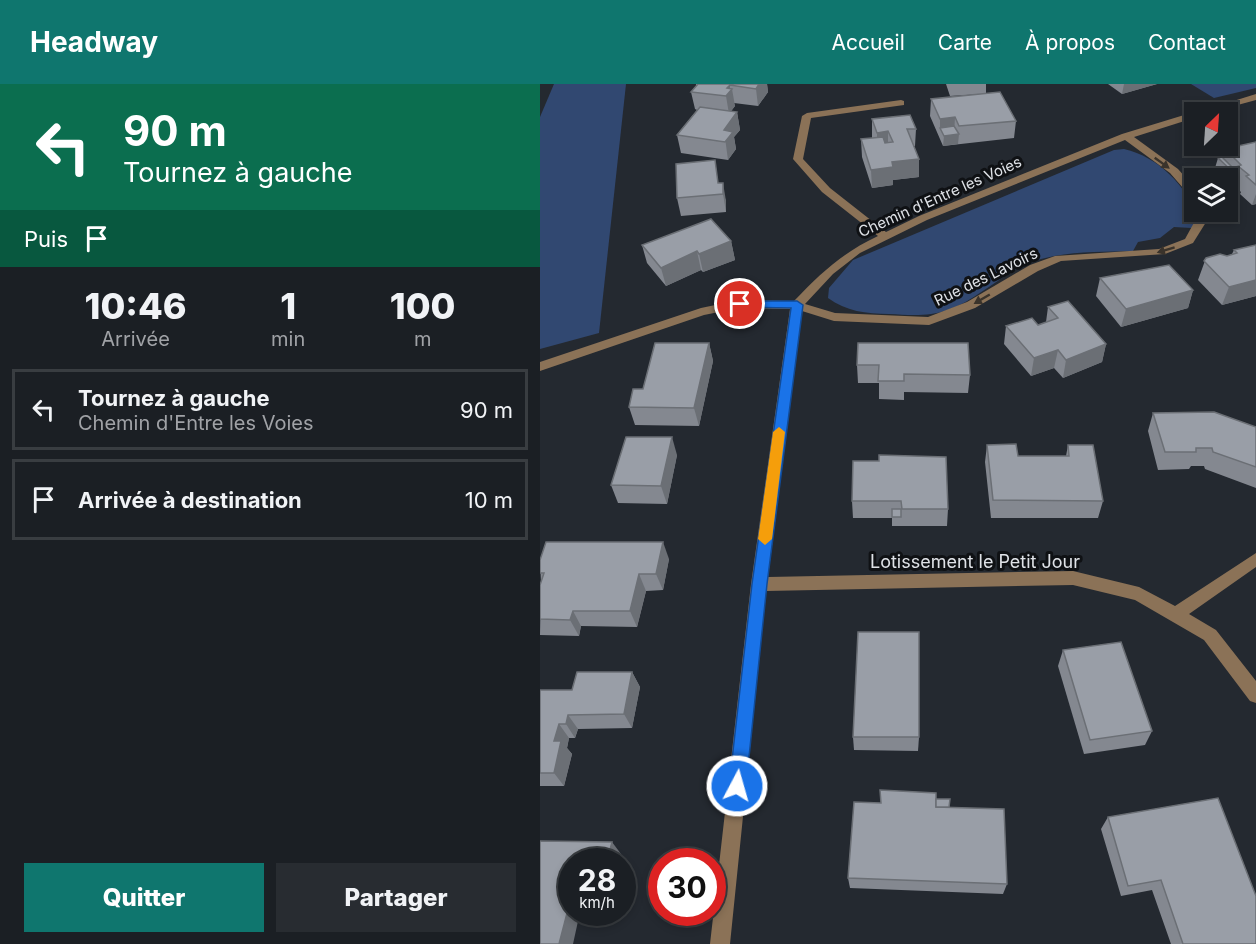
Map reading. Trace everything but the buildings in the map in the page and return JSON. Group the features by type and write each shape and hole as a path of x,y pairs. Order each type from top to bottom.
{"street":[{"path":"1238,102 1255,97"},
{"path":"886,237 826,190 798,159 807,116 901,104"},
{"name":"Chemin d'Entre les Voies","path":"797,305 829,270 856,251 934,213 1126,136 1184,118"},
{"path":"1126,136 1174,171 1184,182"},
{"name":"Rue des Lavoirs","path":"797,305 834,317 929,321 971,305 1034,268 1059,258 1161,252 1189,242 1200,222"},
{"path":"540,367 700,312 740,304 797,305 759,584 720,944"},
{"path":"1175,615 1256,559"},
{"name":"Lotissement le Petit Jour","path":"759,584 1073,578 1139,594 1210,635 1256,695"}],"shaded area":[{"path":"554,84 626,84 599,333 540,349 540,117"},
{"path":"1191,84 1256,84 1256,88 1214,98"},
{"path":"1124,149 1137,153 1170,174 1184,191 1184,222 1195,222 1192,228 1174,227 1160,238 1138,242 1133,251 1075,253 1041,259 1016,269 960,305 933,314 864,312 849,309 828,298 829,288 853,260 1114,150"}],"slow traffic":[{"path":"765,539 779,432"}],"route":[{"path":"737,786 759,584 797,305 740,304"}]}
